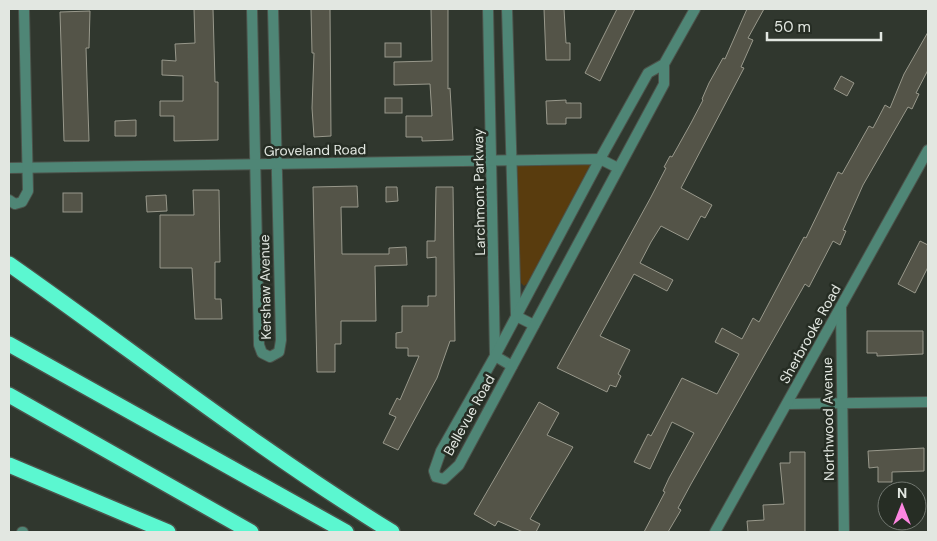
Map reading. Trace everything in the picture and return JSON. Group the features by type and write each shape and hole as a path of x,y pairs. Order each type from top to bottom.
{"highway":[{"path":"9,264 122,343 256,442 392,532"},
{"path":"9,344 346,532"},
{"path":"9,394 251,532"},
{"path":"9,465 168,532"}],"street":[{"path":"9,200 15,204 22,202 28,191 24,9"},
{"name":"Kershaw Avenue","path":"252,9 258,344 262,353 270,357 278,352 281,340 275,165 273,9"},
{"name":"Larchmont Parkway","path":"488,9 495,356"},
{"path":"507,9 516,316 534,325"},
{"name":"Bellevue Road","path":"664,64 648,73 600,159 495,356 441,451 434,471 436,477 444,479 459,465 664,84 664,64 695,9"},
{"name":"Sherbrooke Road","path":"716,532 928,150"},
{"name":"Groveland Road","path":"9,168 510,162 600,159 618,168"},
{"name":"Northwood Avenue","path":"841,305 844,532"},
{"path":"495,356 512,366"},
{"path":"787,404 928,402"}],"shaded area":[{"path":"594,162 529,282 524,286 520,282 514,165"}],"building":[{"path":"194,9 213,9 215,82 218,82 218,140 174,141 174,116 160,116 160,101 183,101 183,76 162,75 162,60 176,61 175,44 195,43"},
{"path":"311,9 330,9 331,136 314,137 312,108 314,53 312,53"},
{"path":"431,9 448,9 448,89 450,88 453,140 422,141 422,137 406,137 406,116 432,116 430,84 394,85 394,62 432,61"},
{"path":"544,9 564,9 566,43 570,43 570,60 546,60"},
{"path":"617,9 635,9 600,81 585,73"},
{"path":"747,9 764,9 748,38 753,40 741,67 744,68 681,188 712,205 705,218 701,216 688,240 661,226 651,242 640,263 673,280 667,291 634,274 600,336 630,350 618,374 621,376 616,387 610,385 607,392 557,368 651,197 670,156 672,157 691,123 703,100 709,83 723,58 725,59"},
{"path":"90,11 89,48 86,48 89,141 64,141 60,12"},
{"path":"928,32 928,70 916,93 919,94 912,109 908,107 863,185 843,230 846,231 840,245 833,241 809,287 805,284 691,484 678,508 681,510 668,532 644,532 665,492 663,491 669,478 694,433 672,422 650,469 634,462 648,434 651,436 682,378 717,394 739,354 715,342 722,328 742,339 753,318 759,322 804,237 806,238 838,172 842,174 869,126 873,128 885,105 890,108 904,74"},
{"path":"385,43 401,43 401,57 385,57"},
{"path":"841,76 854,83 847,96 834,89"},
{"path":"385,98 402,98 402,113 385,113"},
{"path":"566,100 566,103 581,103 581,118 566,118 566,124 547,124 546,101"},
{"path":"136,120 136,136 115,136 115,121"},
{"path":"357,186 358,207 341,207 342,254 389,254 389,248 406,247 407,265 375,266 376,321 341,321 341,344 335,344 335,372 317,372 313,187"},
{"path":"386,187 397,187 398,201 386,202"},
{"path":"436,187 453,187 455,341 450,341 437,378 398,450 383,443 396,417 389,414 397,398 400,400 419,356 408,356 408,348 396,348 396,333 402,332 402,306 428,306 428,296 436,296 436,257 427,258 427,241 435,241"},
{"path":"193,190 219,190 220,262 215,262 215,299 221,299 222,319 195,319 192,268 160,268 160,215 194,215"},
{"path":"63,193 82,193 82,212 63,212"},
{"path":"166,195 167,211 147,212 146,196"},
{"path":"920,241 928,245 928,267 915,293 898,284"},
{"path":"867,331 923,331 923,354 877,356 877,353 867,353"},
{"path":"539,402 559,413 547,435 573,447 530,519 540,524 536,532 523,532 498,521 495,526 474,514"},
{"path":"924,448 924,471 892,472 892,481 878,481 878,467 869,468 868,451"},
{"path":"790,452 805,452 805,532 748,532 747,521 764,520 763,505 784,504 780,463 790,463"}]}
